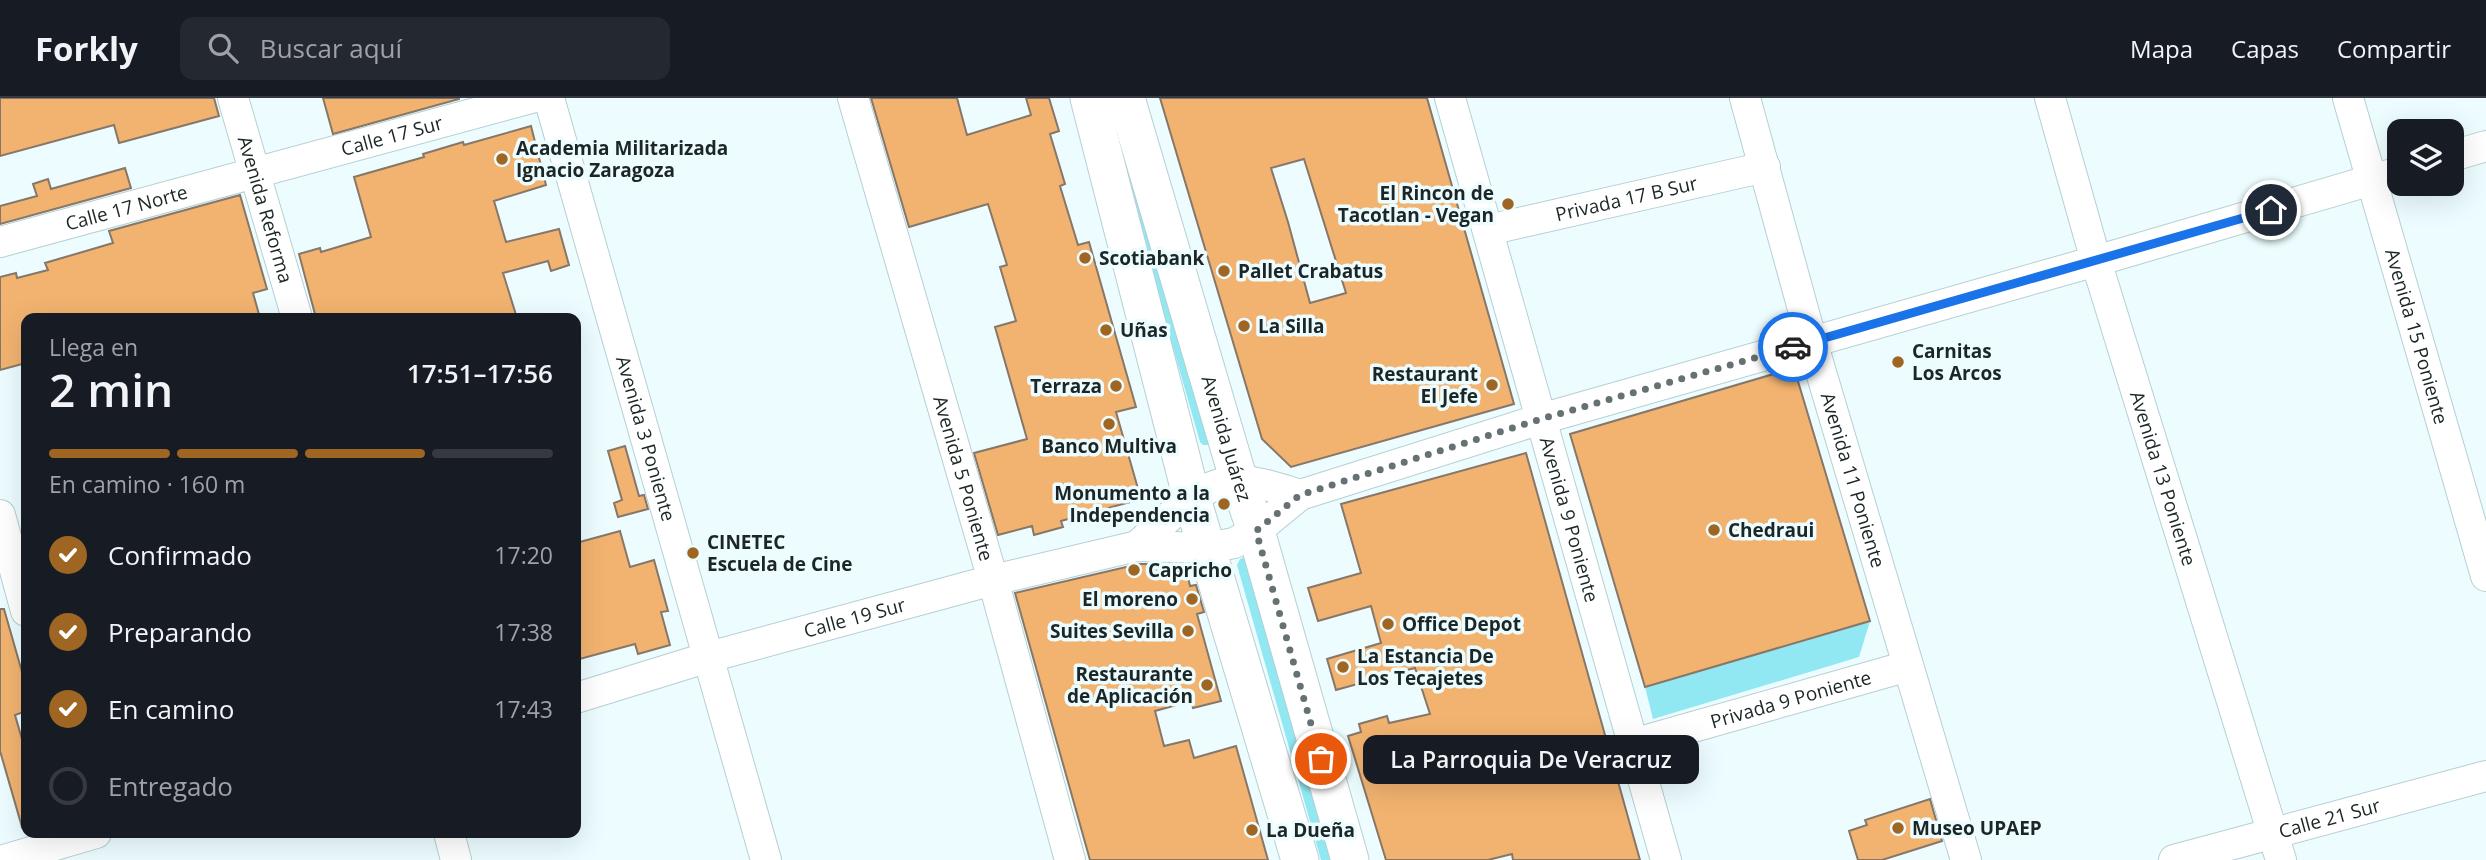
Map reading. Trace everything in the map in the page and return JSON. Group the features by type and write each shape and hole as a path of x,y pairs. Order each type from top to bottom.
{"main road":[{"path":"1089,98 1192,499 1300,860"},
{"name":"Avenida Juárez","path":"1126,98 1256,531 1350,860"}],"street":[{"name":"Avenida Reforma","path":"233,98 296,313"},
{"name":"Calle 17 Sur","path":"254,172 531,98"},
{"name":"Avenida 3 Poniente","path":"549,98 766,860"},
{"name":"Avenida 5 Poniente","path":"853,98 993,580 1070,860"},
{"name":"Avenida 9 Poniente","path":"1450,98 1666,860"},
{"name":"Avenida 11 Poniente","path":"1745,98 1812,342 1965,860"},
{"name":"Avenida 13 Poniente","path":"2050,98 2096,261 2277,847"},
{"name":"Avenida 15 Poniente","path":"2347,98 2385,176 2486,576"},
{"path":"2464,152 2486,146"},
{"name":"Privada 17 B Sur","path":"1488,230 1765,167"},
{"name":"Calle 17 Norte","path":"0,242 254,172"},
{"name":"Calle 19 Sur","path":"581,696 709,657 993,580 1137,546 1208,548 1234,543 1256,531 1300,495 1541,419 2385,176"},
{"name":"Calle 19 Sur","path":"1137,546 1192,499 1217,485 1239,481 1262,484 1300,495"},
{"path":"0,514 21,592"},
{"name":"Privada 9 Poniente","path":"1633,744 1908,666"},
{"name":"Calle 21 Sur","path":"2174,860 2277,847 2486,776"},
{"path":"450,838 456,860"},
{"path":"4,860 91,840"}],"shaded area":[{"path":"1102,98 1117,98 1210,445 1200,442"},
{"path":"1244,557 1336,860 1321,860 1237,565"},
{"path":"1870,621 1859,657 1653,719 1645,687"}],"building":[{"path":"0,98 214,98 219,116 119,143 114,125 0,156"},
{"path":"323,98 459,98 459,99 333,134"},
{"path":"871,98 957,98 967,135 1031,115 1026,98 1049,98 1059,131 1050,134 1065,184 1060,186 1078,245 1089,242 1136,407 1116,412 1141,499 1061,521 1063,527 1034,535 1032,526 998,535 974,453 1027,439 995,327 1016,321 1000,267 1007,265 988,204 909,227"},
{"path":"1160,98 1427,98 1514,404 1291,467 1262,439","holes":["1304,159 1346,293 1310,303 1271,168"]},
{"path":"531,126 546,185 494,201 506,242 559,229 569,265 551,271 548,261 503,273 515,313 315,313 299,254 320,248 321,252 371,237 354,177 424,157 423,154 463,142 464,145"},
{"path":"125,168 131,188 0,224 0,206 37,196 33,184 48,179 51,189"},
{"path":"240,195 267,289 253,293 259,313 21,313 21,364 0,370 0,277 16,273 17,278 48,270 45,263 113,243 109,231"},
{"path":"1794,368 1870,621 1645,687 1570,434"},
{"path":"625,446 639,496 644,495 648,509 618,517 614,503 622,500 608,451"},
{"path":"1526,453 1640,860 1513,860 1512,854 1488,860 1386,860 1348,736 1361,732 1359,724 1387,716 1389,723 1430,714 1415,668 1336,690 1327,659 1381,643 1371,606 1318,621 1308,588 1361,573 1341,504"},
{"path":"620,531 630,567 654,560 668,611 661,612 670,645 638,654 635,644 581,659 581,542"},
{"path":"1139,564 1168,564 1188,577 1190,586 1196,585 1204,612 1197,614 1221,701 1193,708 1191,701 1155,711 1164,746 1189,740 1194,758 1236,746 1268,860 1090,860 1015,593"},
{"path":"0,609 4,609 21,668 21,713 15,715 21,736 21,824 0,751"},
{"name":"Museo UPAEP","path":"1930,799 1942,841 1882,860 1858,860 1849,831 1867,825 1865,820"}],"way so far":[{"path":"1321,759 1256,531 1300,495 1541,419 1793,347"}],"place":[{"name":"Academia Militarizada Ignacio Zaragoza","path":"502,159"},
{"name":"El Rincon de Tacotlan - Vegan","path":"1508,204"},
{"name":"Scotiabank","path":"1085,258"},
{"name":"Pallet Crabatus","path":"1224,271"},
{"name":"La Silla","path":"1244,326"},
{"name":"Uñas","path":"1106,330"},
{"name":"Carnitas Los Arcos","path":"1898,362"},
{"name":"Restaurant El Jefe","path":"1492,385"},
{"name":"Terraza","path":"1116,386"},
{"name":"Banco Multiva","path":"1109,424"},
{"name":"Monumento a la Independencia","path":"1224,504"},
{"name":"Chedraui","path":"1714,530"},
{"name":"CINETEC Escuela de Cine","path":"693,553"},
{"name":"Capricho","path":"1134,570"},
{"name":"El moreno","path":"1192,599"},
{"name":"Office Depot","path":"1388,624"},
{"name":"Suites Sevilla","path":"1188,631"},
{"name":"La Estancia De Los Tecajetes","path":"1343,667"},
{"name":"Restaurante de Aplicación","path":"1207,685"},
{"name":"La Parroquia De Veracruz","path":"1321,759"},
{"name":"Museo UPAEP","path":"1898,828"},
{"name":"La Dueña","path":"1252,830"}],"route":[{"path":"1793,347 2271,210"}]}
